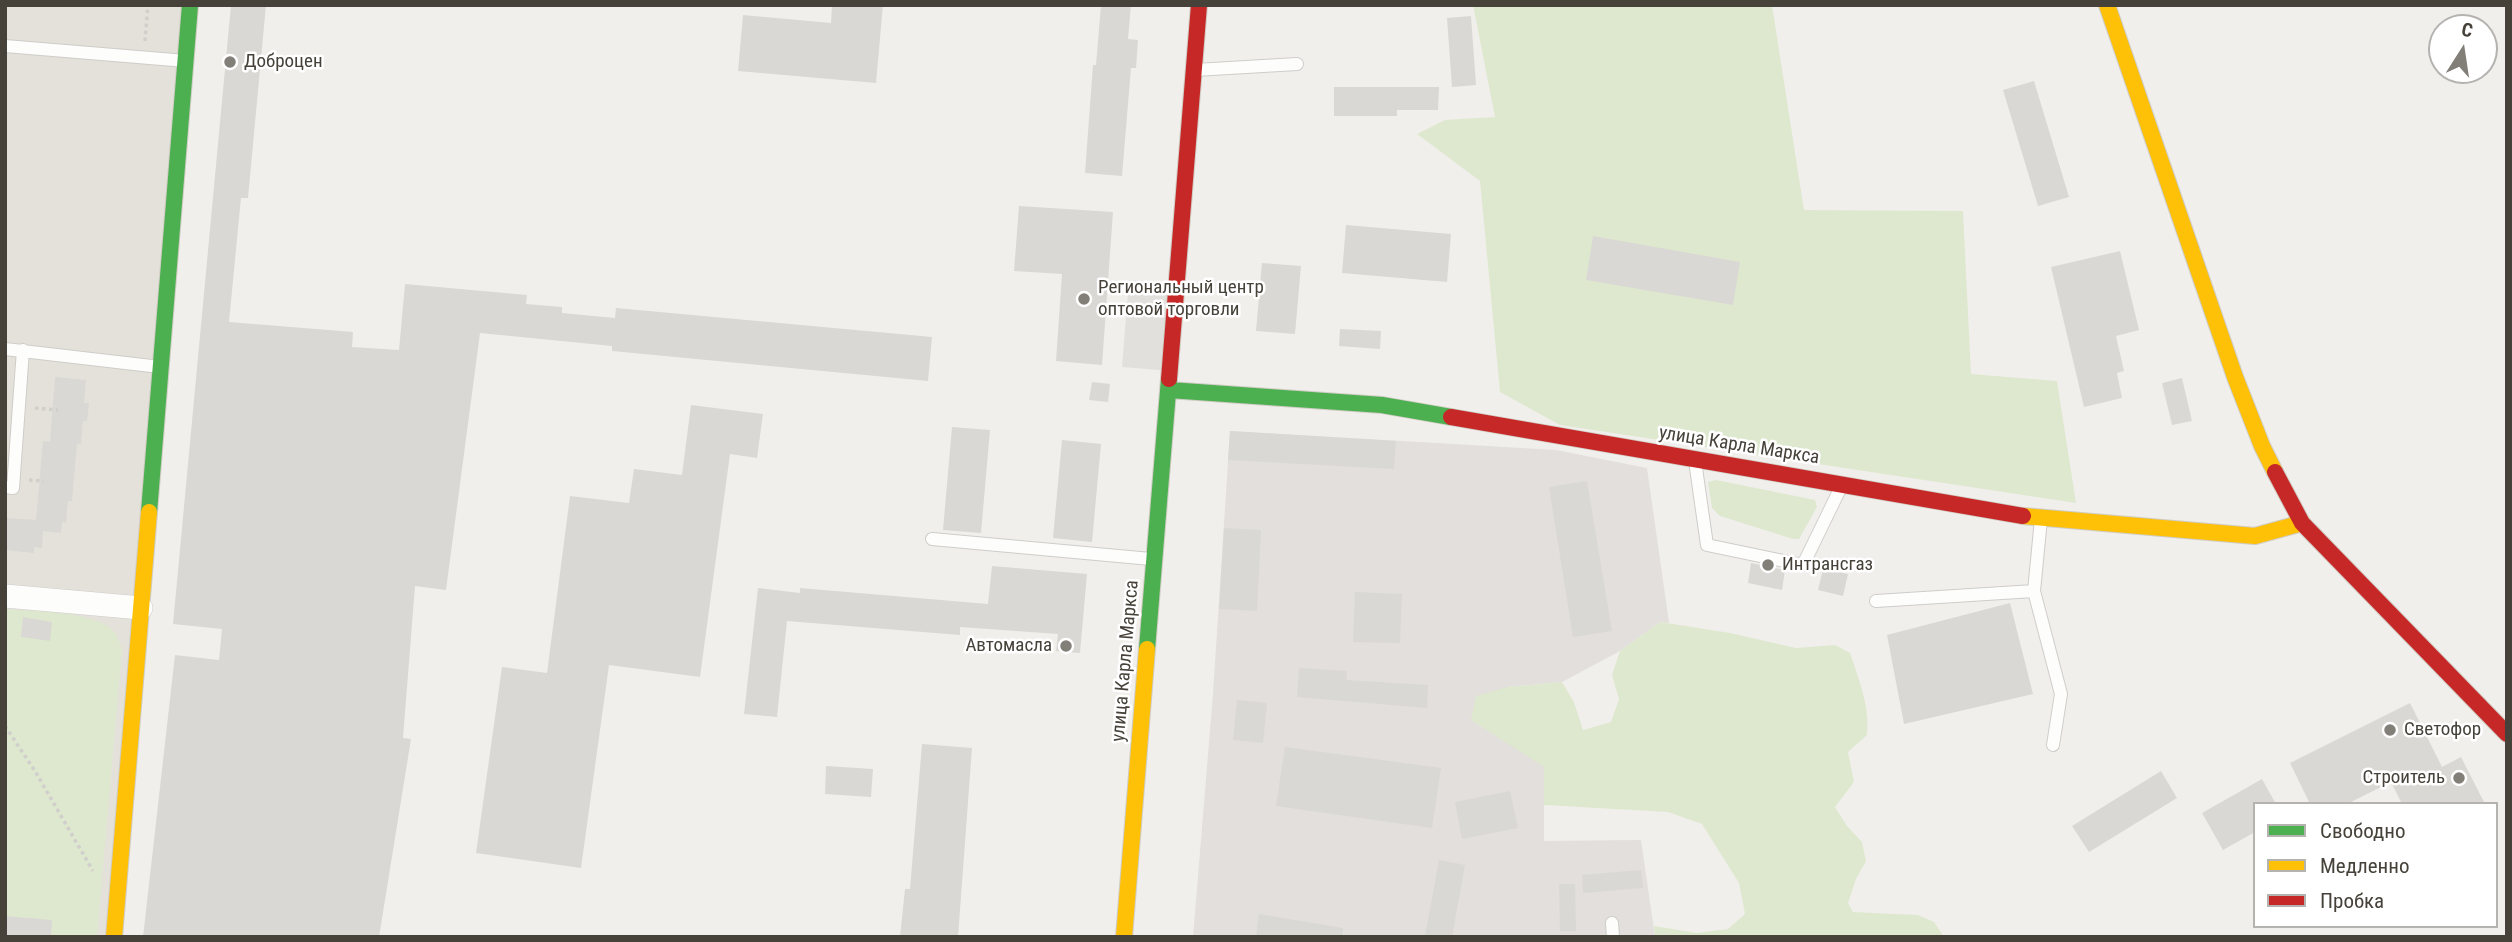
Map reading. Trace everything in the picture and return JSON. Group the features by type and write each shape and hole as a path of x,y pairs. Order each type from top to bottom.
{"street":[{"path":"114,937 190,5"},
{"name":"улица Карла Маркса","path":"1124,937 1199,5"},
{"path":"2108,5 2235,377 2262,446 2302,523 2507,734"},
{"name":"улица Карла Маркса","path":"1169,390 1382,405 2041,519 2255,536 2302,523"},
{"path":"5,596 141,608"}],"lane":[{"path":"5,46 186,61"},
{"path":"1195,70 1297,64"},
{"path":"5,349 161,367"},
{"path":"5,487 13,488 23,350"},
{"path":"1695,461 1707,545 1803,565 1842,484"},
{"path":"2041,519 2034,591 2062,694 2053,745"},
{"path":"932,540 1155,560"},
{"path":"1876,601 2034,591"},
{"path":"1612,923 1613,937"}],"path":[{"path":"144,57 148,5"},
{"path":"19,407 58,410"},
{"path":"5,726 35,771 94,874"}],"shaded area":[{"path":"5,5 190,5 114,937 5,937"},
{"path":"1129,280 1178,284 1171,371 1122,367"},
{"path":"1230,431 1556,450 1647,468 1669,623 1660,622 1620,651 1562,682 1508,687 1544,767 1544,841 1641,840 1655,937 1193,937 1213,694"}],"green space":[{"path":"1473,5 1772,5 1804,210 1963,211 1971,374 2057,381 2076,503 1560,425 1500,392 1480,181 1417,134 1445,120 1495,117"},
{"path":"1716,480 1815,500 1817,507 1799,539 1793,539 1720,516 1712,508 1708,482"},
{"path":"5,609 65,614 96,621 108,626 116,634 122,649 97,937 5,937"},
{"path":"1660,622 1730,633 1796,648 1835,645 1850,653 1863,693 1868,724 1867,735 1848,752 1854,782 1835,807 1847,826 1862,842 1866,861 1856,879 1848,903 1853,912 1918,915 1934,922 1944,937 1655,937 1654,926 1697,933 1728,929 1745,914 1739,883 1702,824 1668,812 1544,805 1544,767 1471,720 1476,696 1508,687 1562,682 1574,702 1583,730 1611,722 1619,699 1612,675 1620,651"}],"building":[{"path":"231,5 266,5 248,198 241,198 229,322 353,332 352,347 399,350 405,284 527,295 526,304 562,307 562,313 615,318 616,308 932,337 928,381 612,351 612,346 480,333 446,590 415,586 403,738 411,739 379,937 143,937 175,655 219,660 222,629 173,624"},
{"path":"832,5 883,5 876,83 738,71 743,15 831,23"},
{"path":"1101,5 1131,5 1128,39 1138,40 1136,68 1131,68 1122,176 1085,173 1093,65 1096,65"},
{"path":"1471,16 1476,85 1452,87 1447,18"},
{"path":"2034,81 2069,197 2038,206 2003,90"},
{"path":"1334,87 1439,87 1438,110 1397,110 1397,116 1334,116"},
{"path":"1019,206 1113,212 1102,365 1056,361 1062,274 1014,271"},
{"path":"1346,225 1451,234 1447,282 1342,273"},
{"path":"1593,236 1740,262 1733,305 1586,280"},
{"path":"2120,251 2139,330 2116,336 2124,371 2117,373 2122,398 2084,407 2051,267"},
{"path":"1262,263 1301,266 1295,334 1256,331"},
{"path":"1340,329 1381,331 1380,349 1339,346"},
{"path":"55,377 86,380 84,403 89,403 87,421 83,421 81,444 77,444 72,501 68,501 66,523 62,522 61,533 43,531 42,548 34,547 34,553 5,550 5,518 36,520 43,441 50,442"},
{"path":"2182,378 2192,421 2172,425 2162,383"},
{"path":"1092,382 1110,384 1108,402 1089,400"},
{"path":"691,405 763,414 757,458 730,454 700,677 609,665 581,868 476,853 502,667 547,673 570,496 629,503 634,469 682,475"},
{"path":"952,427 990,430 981,533 943,530"},
{"path":"1230,431 1396,441 1394,469 1228,460"},
{"path":"1062,440 1101,444 1092,542 1053,538"},
{"path":"1587,481 1612,631 1573,637 1549,487"},
{"path":"1224,528 1261,530 1257,611 1219,609"},
{"path":"1751,563 1785,570 1782,590 1748,583"},
{"path":"992,566 1087,574 1080,653 1056,651 1058,634 960,627 960,635 787,621 777,717 744,714 758,588 800,593 800,588 988,604"},
{"path":"1823,569 1848,574 1843,596 1818,590"},
{"path":"1355,592 1402,594 1400,643 1353,642"},
{"path":"2010,603 2033,694 1904,724 1887,635"},
{"path":"23,617 52,622 50,641 21,637"},
{"path":"1299,668 1347,671 1346,680 1428,685 1427,708 1297,697"},
{"path":"1237,700 1267,703 1263,743 1233,740"},
{"name":"Светофор","path":"2410,703 2442,767 2461,757 2484,802 2401,802 2391,782 2351,802 2309,802 2290,763"},
{"path":"922,744 972,748 958,937 900,937 905,889 910,889"},
{"path":"1285,747 1441,768 1432,828 1276,806"},
{"path":"826,766 873,769 871,797 825,794"},
{"path":"2161,771 2177,798 2089,852 2072,826"},
{"path":"2262,779 2275,802 2253,802 2253,833 2223,850 2202,813"},
{"path":"1510,791 1518,828 1462,839 1455,802"},
{"path":"1439,860 1465,865 1452,937 1425,937"},
{"path":"1641,870 1643,888 1583,893 1582,875"},
{"path":"1559,884 1575,884 1576,931 1560,931"},
{"path":"1259,914 1343,928 1342,937 1256,937"},
{"path":"5,916 52,920 51,937 5,937"}],"traffic: fast":[{"path":"149,512 190,5"},
{"path":"1147,649 1169,379"},
{"path":"1169,390 1382,405 1451,417"}],"traffic: slow":[{"path":"2107,5 2235,377 2275,472"},
{"path":"114,937 149,512"},
{"path":"2023,516 2255,536 2302,523"},
{"path":"1124,937 1147,649"}],"traffic: jam":[{"path":"1169,379 1199,5"},
{"path":"1451,417 2023,516"},
{"path":"2275,472 2302,523 2507,734"}],"place":[{"name":"Доброцен","path":"230,62"},
{"name":"Региональный центр оптовой торговли","path":"1084,299"},
{"name":"Интрансгаз","path":"1768,565"},
{"name":"Автомасла","path":"1066,646"},
{"name":"Светофор","path":"2390,730"},
{"name":"Строитель","path":"2459,778"}]}
